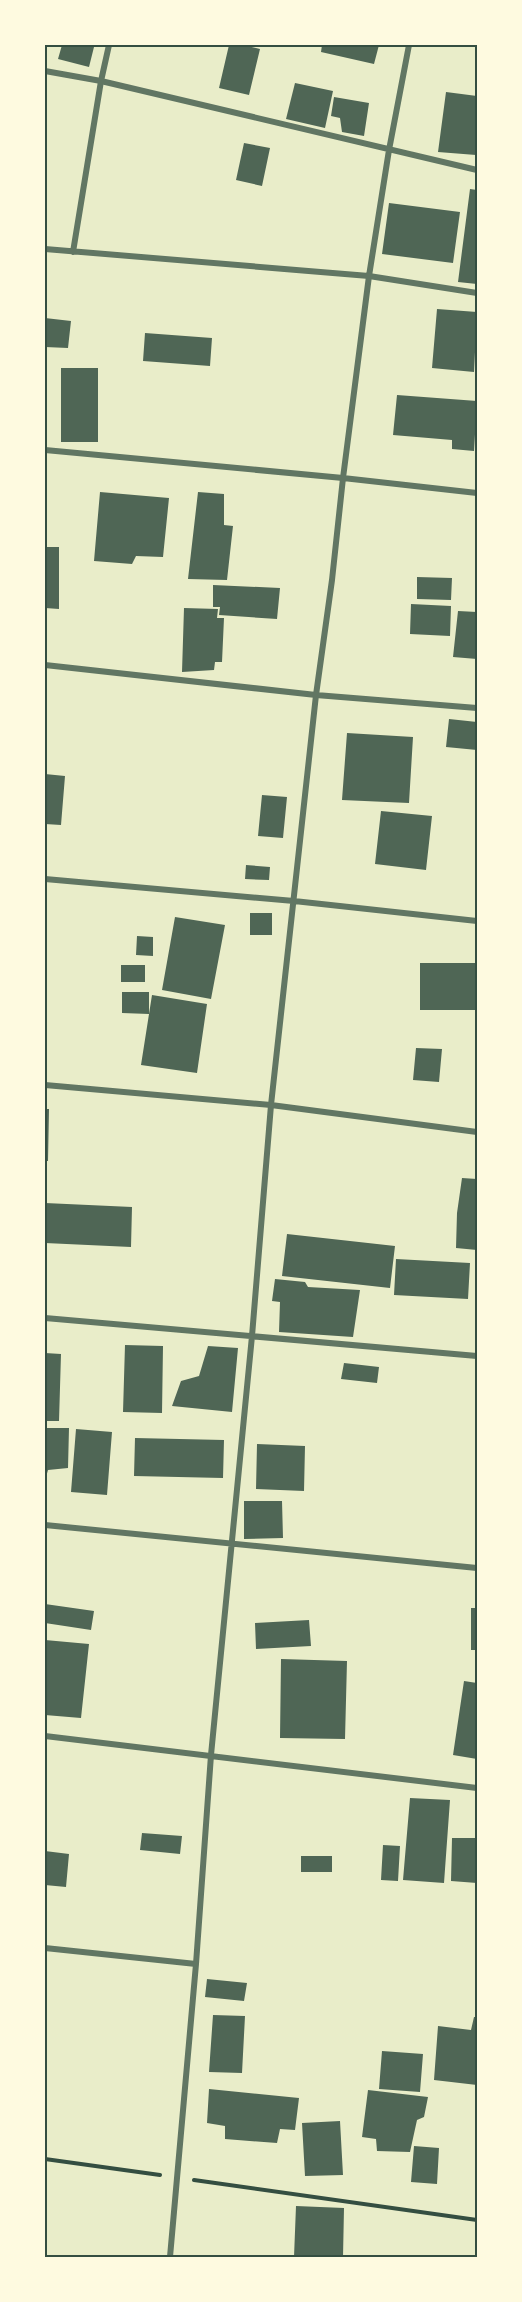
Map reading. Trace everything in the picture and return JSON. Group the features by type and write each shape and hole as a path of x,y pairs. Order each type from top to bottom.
{"street":[{"path":"73,252 109,45"},
{"path":"170,2257 196,1964 211,1755 252,1336 271,1105 316,695 369,276 409,45"},
{"path":"45,70 101,81 477,170"},
{"path":"45,249 369,276 477,294"},
{"path":"45,450 477,492"},
{"path":"45,665 316,695 477,708"},
{"path":"45,879 294,901 477,921"},
{"path":"45,1085 271,1105 477,1132"},
{"path":"45,1318 477,1356"},
{"path":"45,1525 477,1568"},
{"path":"45,1736 477,1788"},
{"path":"45,1948 196,1964"}],"path":[{"path":"45,2159 477,2220"}],"building":[{"path":"62,45 94,47 89,67 58,59"},
{"path":"229,45 260,49 249,95 219,88"},
{"path":"322,45 379,45 374,64 321,52"},
{"path":"295,83 333,91 325,128 286,119"},
{"path":"446,92 477,96 476,155 438,152"},
{"path":"334,97 369,103 364,136 342,132 340,118 331,116"},
{"path":"244,143 270,148 262,186 236,180"},
{"path":"470,189 477,190 477,284 458,282"},
{"path":"389,203 460,212 453,263 382,254"},
{"path":"437,309 477,312 474,372 432,368"},
{"path":"45,318 71,321 68,348 45,347"},
{"path":"145,333 212,338 210,366 143,361"},
{"path":"61,368 98,368 98,442 61,442"},
{"path":"397,395 477,401 474,451 452,449 452,440 393,435"},
{"path":"100,492 169,498 163,557 136,556 132,564 94,561"},
{"path":"198,492 224,494 224,525 233,526 227,580 188,579"},
{"path":"45,547 59,547 59,609 45,608"},
{"path":"417,577 452,578 451,600 417,599"},
{"path":"213,585 280,588 277,619 219,615 220,607 213,607"},
{"path":"411,604 451,606 450,636 410,634"},
{"path":"184,608 218,609 217,618 224,618 222,662 215,662 214,670 182,672"},
{"path":"458,611 477,612 477,659 453,657"},
{"path":"449,719 477,722 477,750 446,747"},
{"path":"347,733 413,737 409,803 342,800"},
{"path":"45,774 65,776 61,825 45,824"},
{"path":"262,795 287,797 283,838 258,836"},
{"path":"381,811 432,816 426,870 375,864"},
{"path":"246,865 270,867 269,880 245,879"},
{"path":"250,913 272,913 272,935 250,935"},
{"path":"175,917 225,925 211,999 162,990"},
{"path":"137,936 153,937 153,956 136,955"},
{"path":"420,963 477,963 477,1010 420,1010"},
{"path":"121,965 145,965 145,982 121,982"},
{"path":"122,992 149,992 149,1014 122,1013"},
{"path":"152,995 207,1004 197,1073 141,1065"},
{"path":"416,1048 442,1049 439,1082 413,1080"},
{"path":"45,1109 49,1109 48,1161 45,1161"},
{"path":"462,1178 477,1179 477,1250 456,1248 457,1213"},
{"path":"45,1203 132,1207 131,1247 45,1243"},
{"path":"287,1234 395,1246 390,1288 282,1276"},
{"path":"396,1259 470,1263 468,1299 394,1295"},
{"path":"275,1279 305,1282 308,1287 360,1290 353,1337 279,1332 280,1302 272,1301"},
{"path":"125,1345 163,1346 162,1413 123,1412"},
{"path":"208,1346 238,1348 232,1412 172,1406 181,1381 199,1376"},
{"path":"45,1353 61,1354 59,1421 45,1421"},
{"path":"344,1363 379,1367 377,1383 341,1379"},
{"path":"45,1428 69,1428 68,1468 48,1470 46,1477"},
{"path":"76,1429 112,1432 107,1495 71,1492"},
{"path":"135,1438 224,1440 223,1478 134,1476"},
{"path":"257,1444 305,1446 304,1491 256,1489"},
{"path":"244,1501 282,1501 283,1538 244,1539"},
{"path":"45,1604 94,1611 91,1630 45,1623"},
{"path":"471,1608 477,1608 477,1650 471,1650"},
{"path":"309,1620 311,1646 256,1649 255,1623"},
{"path":"45,1640 89,1644 81,1718 45,1715"},
{"path":"281,1659 347,1661 345,1739 280,1738"},
{"path":"464,1681 477,1683 477,1759 453,1755"},
{"path":"410,1798 450,1800 444,1883 403,1880"},
{"path":"142,1833 182,1836 180,1854 140,1850"},
{"path":"452,1838 477,1838 477,1883 451,1881"},
{"path":"383,1845 400,1846 398,1881 381,1880"},
{"path":"45,1851 69,1854 66,1887 45,1885"},
{"path":"301,1856 332,1856 332,1872 301,1872"},
{"path":"207,1979 247,1983 244,2001 205,1997"},
{"path":"213,2015 245,2016 242,2073 209,2072"},
{"path":"474,2017 477,2017 477,2085 434,2080 438,2026 471,2030"},
{"path":"382,2051 423,2054 420,2092 379,2089"},
{"path":"209,2089 299,2098 295,2130 280,2129 277,2143 225,2139 225,2126 207,2123"},
{"path":"368,2090 428,2097 424,2117 417,2120 410,2152 377,2151 376,2139 362,2137"},
{"path":"340,2121 343,2175 305,2176 302,2123"},
{"path":"414,2146 439,2148 437,2184 411,2182"},
{"path":"296,2206 344,2208 343,2257 294,2257"}]}
